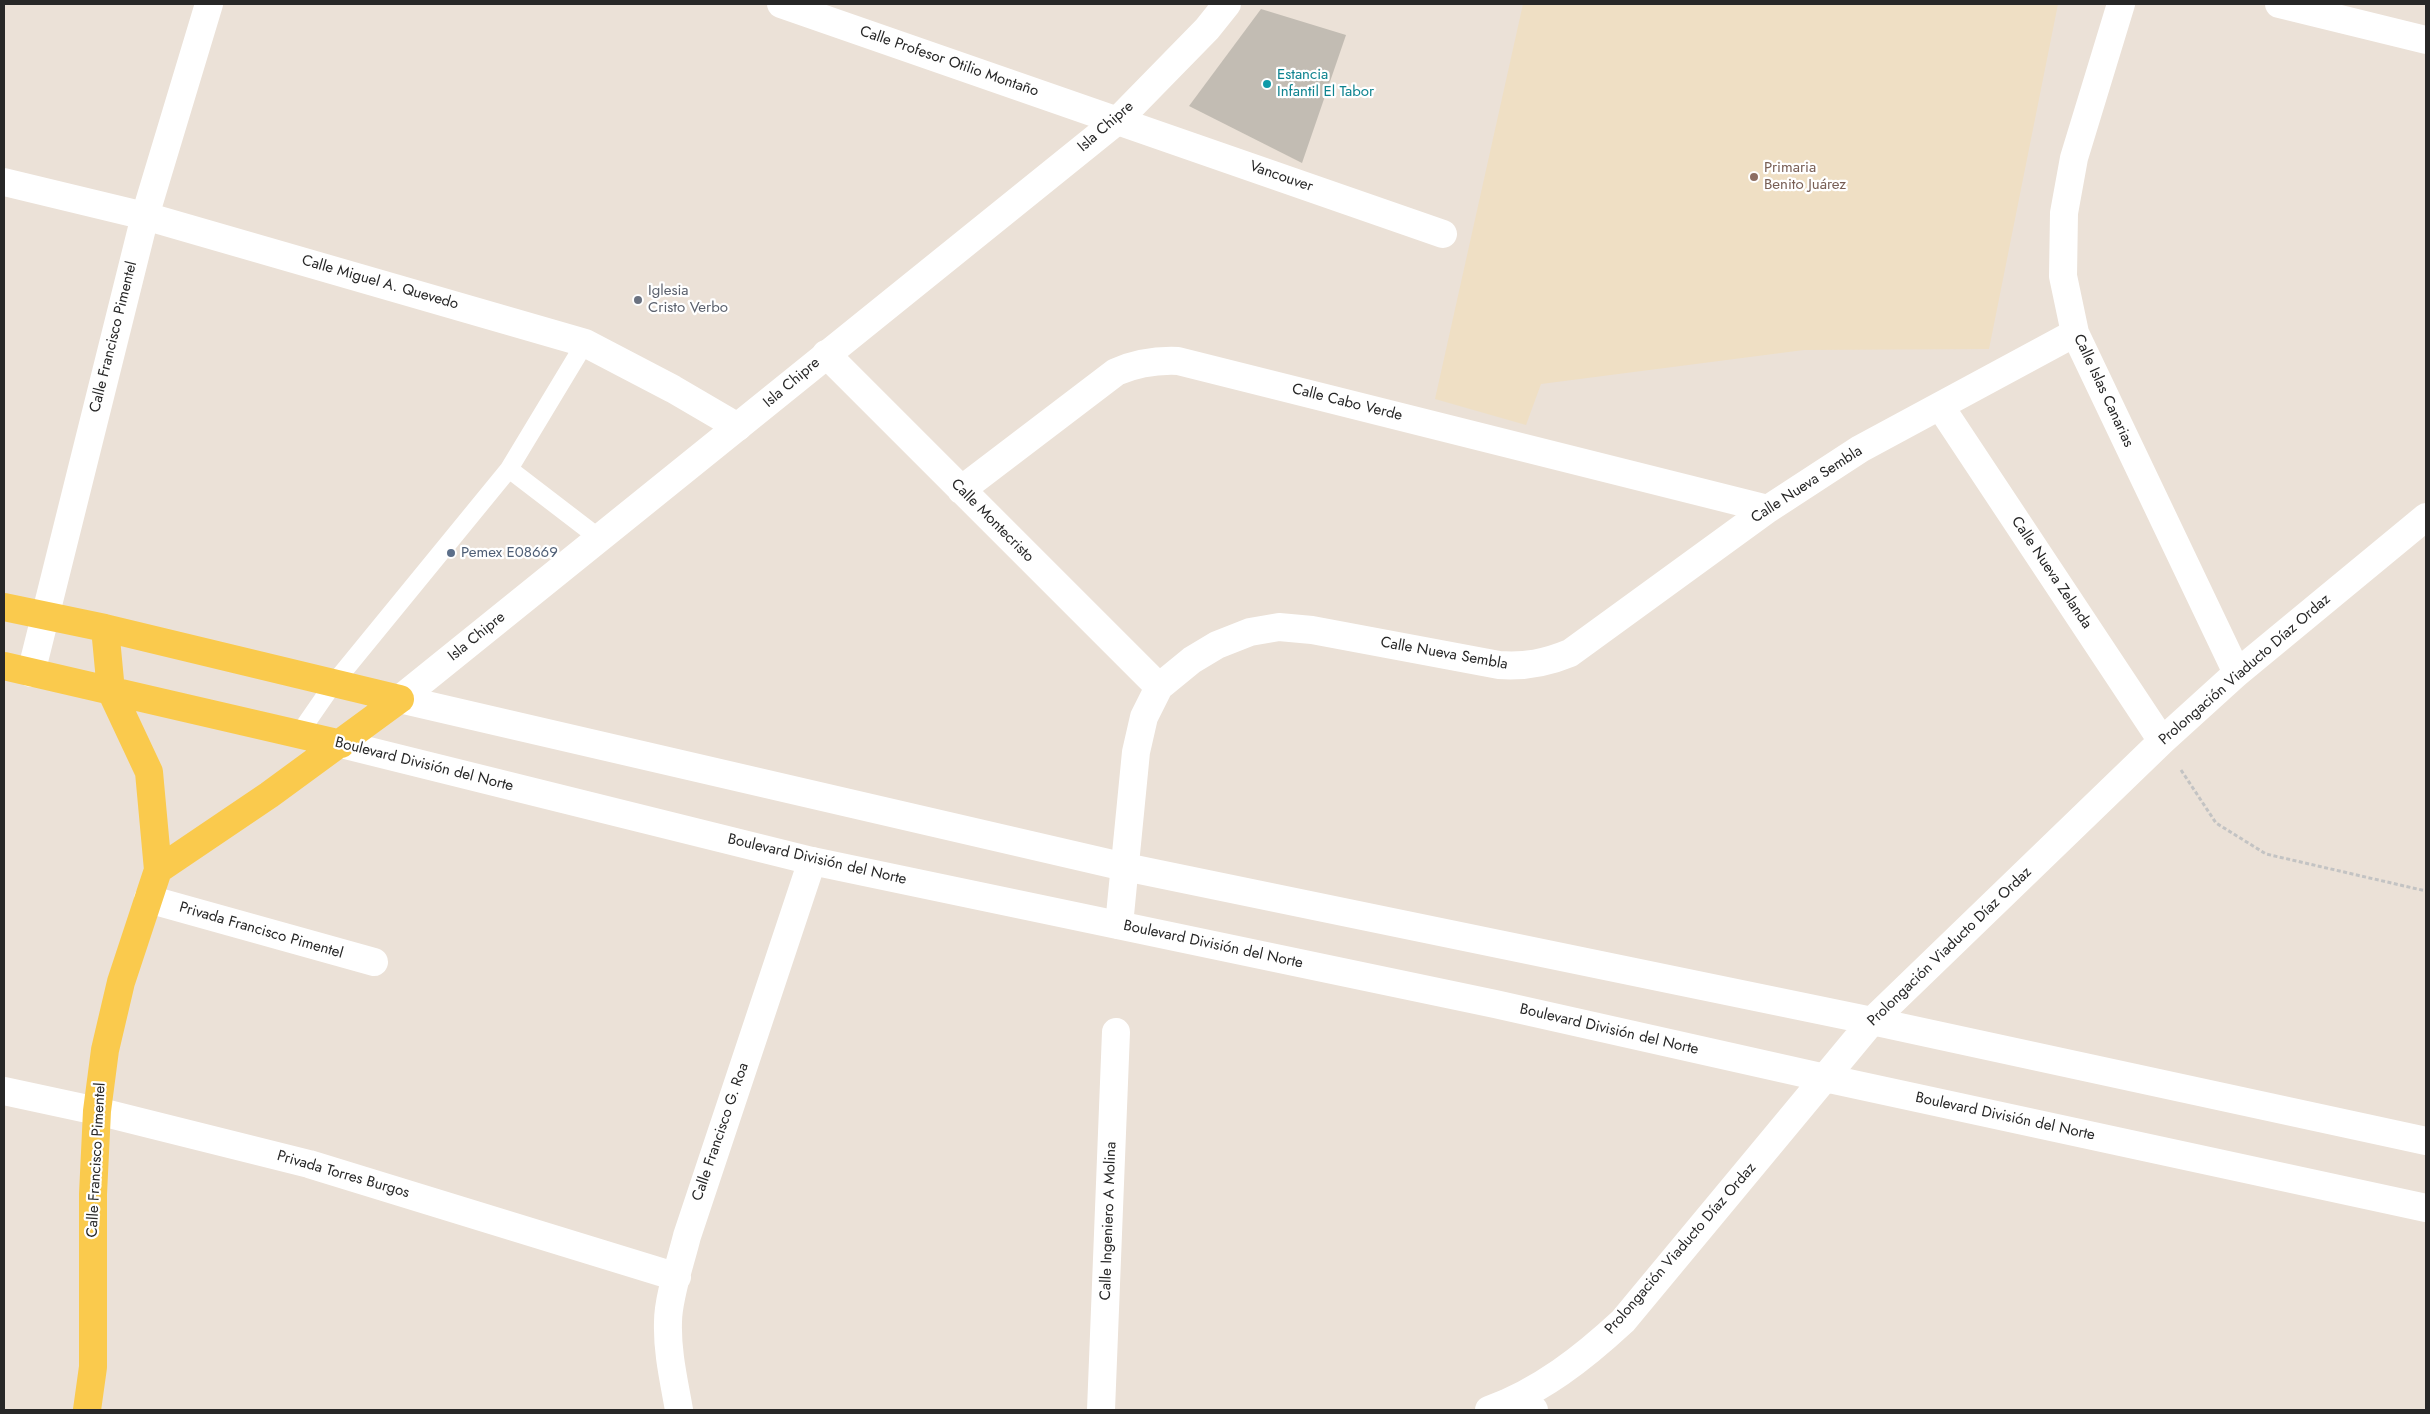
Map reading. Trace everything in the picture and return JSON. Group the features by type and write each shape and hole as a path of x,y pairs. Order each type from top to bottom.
{"main road":[{"path":"4,607 105,628 400,699"},
{"name":"Calle Francisco Pimentel","path":"87,1410 93,1367 93,1194 97,1111 105,1050 121,982 158,870 149,772 111,691 105,628"},
{"name":"Boulevard División del Norte","path":"4,666 341,744"},
{"name":"Isla Chipre","path":"341,744 400,699"},
{"path":"158,870 341,744"},
{"name":"Calle Francisco Pimentel","path":"72,1410 93,1367"}],"street":[{"name":"Calle Francisco Pimentel","path":"31,672 145,216 209,4"},
{"name":"Calle Profesor Otilio Montaño","path":"781,4 1118,120"},
{"name":"Isla Chipre","path":"400,699 1118,120 1207,29 1227,4"},
{"name":"Calle Islas Canarias","path":"2121,4 2074,158 2064,214 2063,276 2074,332 2237,673"},
{"path":"2279,4 2426,40"},
{"name":"Vancouver","path":"1118,120 1443,234"},
{"name":"Calle Miguel A. Quevedo","path":"4,182 145,216 585,343 673,389 738,427"},
{"name":"Calle Nueva Sembla","path":"1119,925 1136,752 1144,717 1159,687 1192,660 1217,644 1250,632 1279,627 1312,630 1499,665 1521,666 1546,663 1570,653 1768,509 1860,449 2074,332"},
{"name":"Calle Montecristo","path":"826,354 1159,687"},
{"name":"Calle Cabo Verde","path":"961,490 1116,372 1135,364 1155,360 1170,360 1768,509"},
{"name":"Calle Nueva Zelanda","path":"1940,406 2162,740"},
{"name":"Prolongación Viaducto Díaz Ordaz","path":"1497,1407 1554,1378 1588,1353 1623,1321 1872,1021 2162,740 2237,673 2426,516"},
{"path":"400,699 1125,866 1872,1021 2426,1141"},
{"name":"Boulevard División del Norte","path":"341,744 812,861 1495,1004 1825,1078 2426,1208"},
{"name":"Calle Francisco G. Roa","path":"679,1410 670,1356 668,1321 677,1277 687,1236 812,861"},
{"name":"Privada Francisco Pimentel","path":"148,899 374,962"},
{"name":"Calle Ingeniero A Molina","path":"1101,1410 1116,1032"},
{"name":"Privada Torres Burgos","path":"4,1091 97,1111 309,1164 677,1277"},
{"path":"1497,1407 1534,1410"}],"lane":[{"path":"298,735 334,684 508,469 585,343"},
{"path":"508,469 599,538"}],"path":[{"path":"2162,740 2216,823 2266,854 2426,892"}],"shaded area":[{"name":"Primaria Benito Juárez","path":"1523,4 2058,4 1989,349 1804,350 1541,384 1526,425 1435,399"}],"building":[{"name":"Estancia Infantil El Tabor","path":"1261,9 1346,35 1302,163 1189,106"}],"place":[{"name":"Estancia Infantil El Tabor","path":"1267,84"},
{"name":"Primaria Benito Juárez","path":"1754,177"},
{"name":"Iglesia Cristo Verbo","path":"638,300"},
{"name":"Pemex E08669","path":"451,553"}]}
